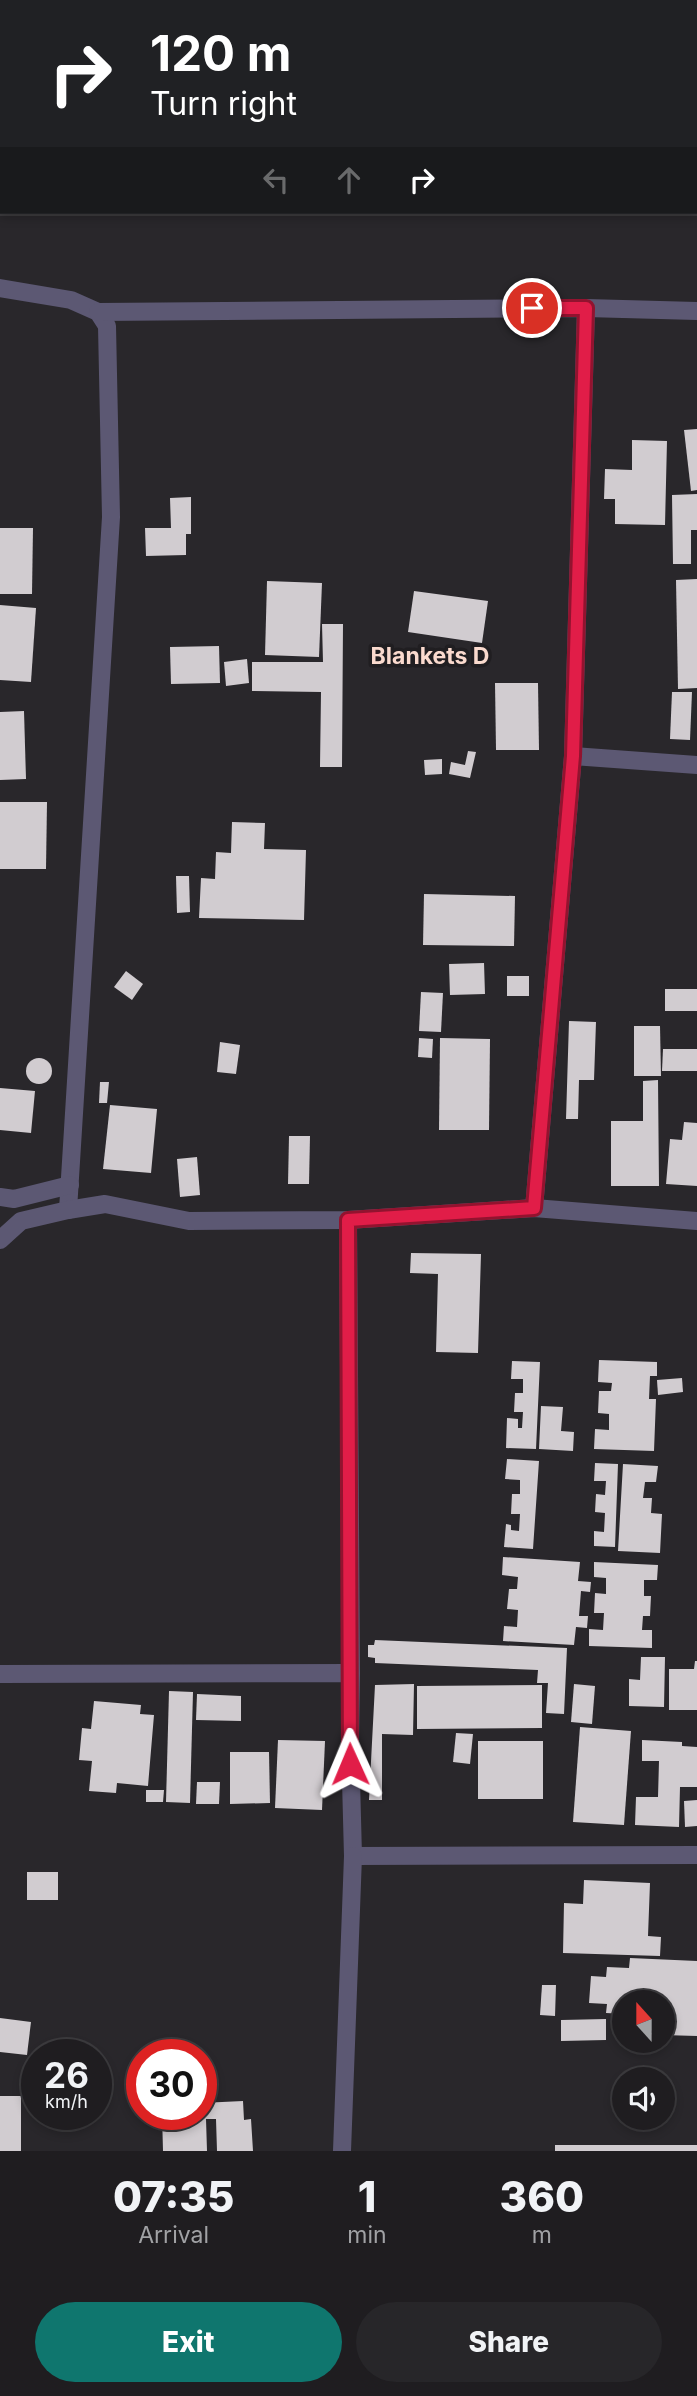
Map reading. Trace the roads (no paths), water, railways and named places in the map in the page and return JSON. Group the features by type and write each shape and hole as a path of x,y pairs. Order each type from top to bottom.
{"street":[{"path":"0,288 71,300 98,312 586,308 697,312"},
{"path":"534,1208 573,756 586,308"},
{"path":"68,1210 111,517 107,326 98,312"},
{"path":"573,756 697,765"},
{"path":"0,1197 14,1199 70,1185"},
{"path":"0,1240 21,1222 105,1204 188,1221 348,1220 534,1208 697,1221"},
{"path":"342,2151 354,1856 349,1742 351,1673 348,1220"},
{"path":"0,1674 351,1673"},
{"path":"354,1856 697,1856"}],"district":[{"name":"Blankets D","path":"430,656"}]}
